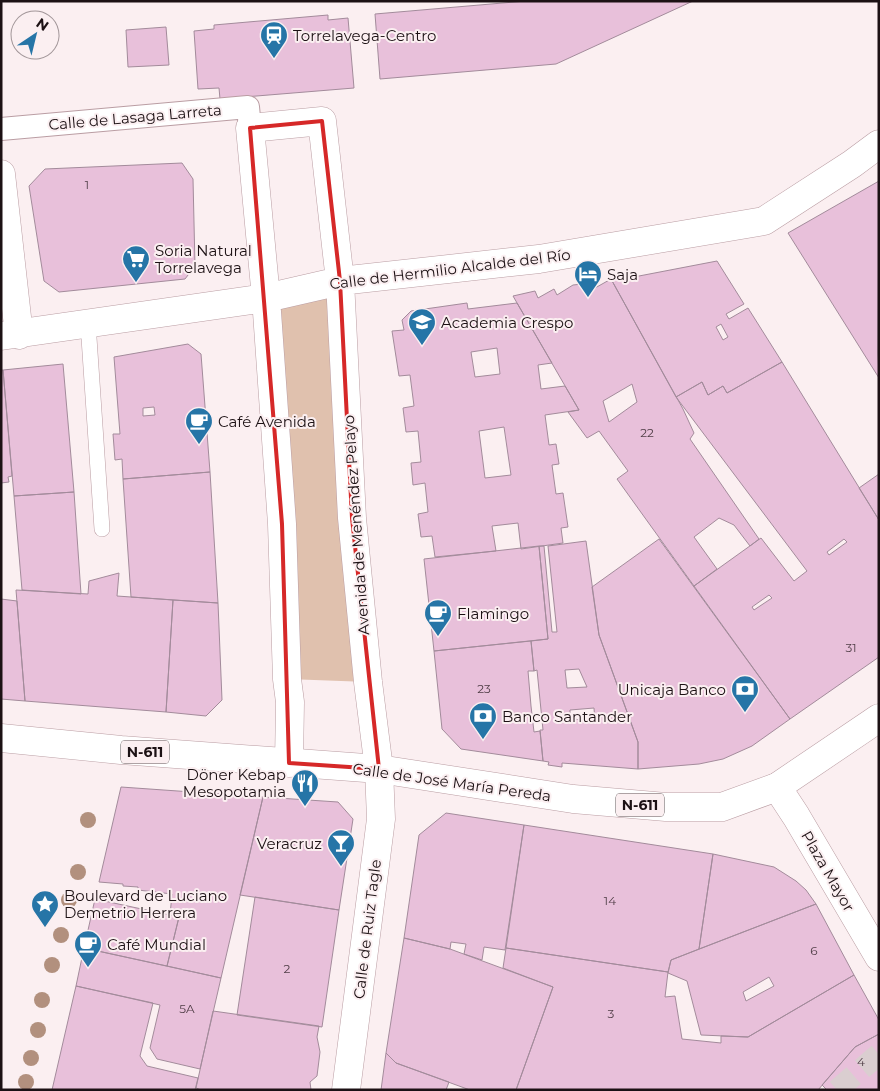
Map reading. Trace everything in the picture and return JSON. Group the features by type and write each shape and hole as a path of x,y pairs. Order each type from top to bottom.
{"main road":[{"name":"Avenida de Menéndez Pelayo","path":"250,128 322,121 340,281 352,518 379,769"},
{"path":"250,128 266,298 282,524 287,679 290,702 289,763"},
{"name":"Calle de Hermilio Alcalde del Río","path":"10,336 266,298 340,281 539,260 764,221 879,144"},
{"path":"1,174 10,336"},
{"name":"Calle de José María Pereda","path":"1,738 121,750 379,769 573,799 666,807 722,807 777,787 879,718"},
{"name":"Calle de Ruiz Tagle","path":"346,1090 381,819 379,769"},
{"name":"Plaza Mayor","path":"777,787 879,957"}],"street":[{"name":"Calle de Lasaga Larreta","path":"1,129 248,107 250,128"}],"lane":[{"path":"88,323 102,530"}],"highlighted area":[{"path":"322,121 340,281 352,518 379,769 289,763 282,524 250,128"}],"shaded area":[{"path":"340,281 368,682 287,679 266,298"}],"building":[{"path":"526,1 693,1 556,64 380,79 375,14"},
{"name":"Torrelavega-Centro","path":"328,15 328,20 348,18 354,88 220,99 219,88 198,89 194,31 214,29 214,25"},
{"path":"166,27 169,65 128,67 126,30"},
{"path":"182,163 193,179 195,266 185,279 59,292 44,281 29,186 45,169"},
{"path":"879,181 878,353 879,378 788,233"},
{"path":"717,261 744,304 726,314 729,319 748,308 782,362 727,393 723,386 708,395 702,382 676,397 611,279 639,276","holes":["721,324 728,337 723,340 716,327"]},
{"path":"611,279 683,409 694,433 690,439 759,539 750,546 734,525 719,518 694,537 717,569 694,586 617,479 628,471 599,431 587,438 568,412 579,410 513,296 535,291 538,298 554,289 557,295 573,285 592,283 595,288","holes":["632,384 637,402 609,422 603,401"]},
{"path":"467,303 468,309 517,303 552,363 538,365 541,389 565,386 579,410 545,415 549,445 556,444 559,464 552,465 556,494 563,493 568,527 561,528 563,543 521,549 518,523 492,526 496,551 435,557 432,536 421,537 418,514 428,512 425,483 413,485 411,463 421,462 418,431 406,432 403,408 414,406 410,375 399,376 392,331 404,330 402,320 411,311","holes":["497,348 500,374 475,377 471,352","504,427 511,475 485,478 479,431"]},
{"path":"188,344 201,354 210,472 123,479 122,459 115,460 113,434 120,434 114,357","holes":["154,407 155,415 143,416 143,408"]},
{"path":"782,362 879,520 879,657 790,719 694,586 761,538 794,581 807,571 676,397 702,382 708,395 723,386 727,393","holes":["844,539 847,542 829,555 827,552","769,595 772,598 754,610 752,607"]},
{"path":"63,364 74,492 14,496 3,370"},
{"path":"1,370 3,370 12,476 8,477 9,482 1,483"},
{"path":"210,472 218,603 131,597 123,479"},
{"path":"879,474 879,520 859,488"},
{"path":"74,492 81,594 22,590 14,496"},
{"path":"659,539 790,719 752,746 723,759 699,764 638,769 638,742 599,635 592,587"},
{"path":"586,541 599,635 638,742 638,769 562,763 562,767 548,765 549,762 543,761 540,730 543,730 537,670 534,671 531,641 548,639 539,546 544,546 552,632 557,632 548,546","holes":["579,669 587,687 567,688 565,670","594,708 595,723 570,718 570,710"]},
{"path":"539,546 548,639 434,651 424,559"},
{"path":"119,573 117,596 173,600 166,712 25,701 16,590 88,594 89,581"},
{"path":"1,599 17,601 25,701 1,699"},
{"path":"173,600 218,603 222,700 206,716 166,712"},
{"path":"531,641 534,671 528,671 531,706 534,732 540,731 543,761 461,749 442,729 434,651"},
{"path":"121,787 263,797 221,978 167,966 179,917 170,915 172,894 138,890 138,887 123,886 123,884 99,882"},
{"path":"263,797 338,802 353,819 339,910 240,895"},
{"path":"446,813 524,825 505,950 484,947 482,960 464,954 466,944 451,942 450,949 404,938 419,835"},
{"path":"524,825 713,854 699,949 671,960 668,972 506,948"},
{"path":"713,854 774,867 796,881 806,890 816,904 699,949"},
{"path":"255,897 339,910 322,1027 237,1015"},
{"path":"95,899 179,917 167,966 84,948"},
{"path":"816,904 854,975 748,1037 701,1035 687,981 668,973 671,960","holes":["769,977 774,986 746,1001 743,992"]},
{"path":"404,938 450,949 553,987 516,1090 470,1090 396,1063 386,1053"},
{"path":"84,948 221,978 200,1069 157,1059 150,1048 160,1005 76,986"},
{"path":"506,948 668,972 665,997 675,996 682,1039 721,1043 721,1036 748,1037 854,975 879,1020 879,1034 855,1047 818,1090 516,1090 553,987 503,968"},
{"path":"76,986 153,1003 140,1056 147,1066 198,1078 195,1090 52,1090"},
{"path":"213,1011 319,1026 317,1037 320,1052 317,1076 310,1082 311,1090 201,1090 196,1088"},
{"path":"879,1034 879,1090 827,1090 822,1085 855,1047"},
{"path":"386,1053 396,1063 449,1082 446,1090 381,1090"}],"tunnel":[{"path":"837,1090 879,1054"}],"place":[{"name":"Torrelavega-Centro","path":"274,59"},
{"name":"Soria Natural Torrelavega","path":"136,283"},
{"name":"Saja","path":"588,298"},
{"name":"Academia Crespo","path":"422,346"},
{"name":"Café Avenida","path":"199,445"},
{"name":"Flamingo","path":"438,637"},
{"name":"Unicaja Banco","path":"745,713"},
{"name":"Banco Santander","path":"483,740"},
{"name":"Döner Kebap Mesopotamia","path":"305,807"},
{"name":"Veracruz","path":"341,867"},
{"name":"Boulevard de Luciano Demetrio Herrera","path":"45,928"},
{"name":"Café Mundial","path":"88,968"}]}
